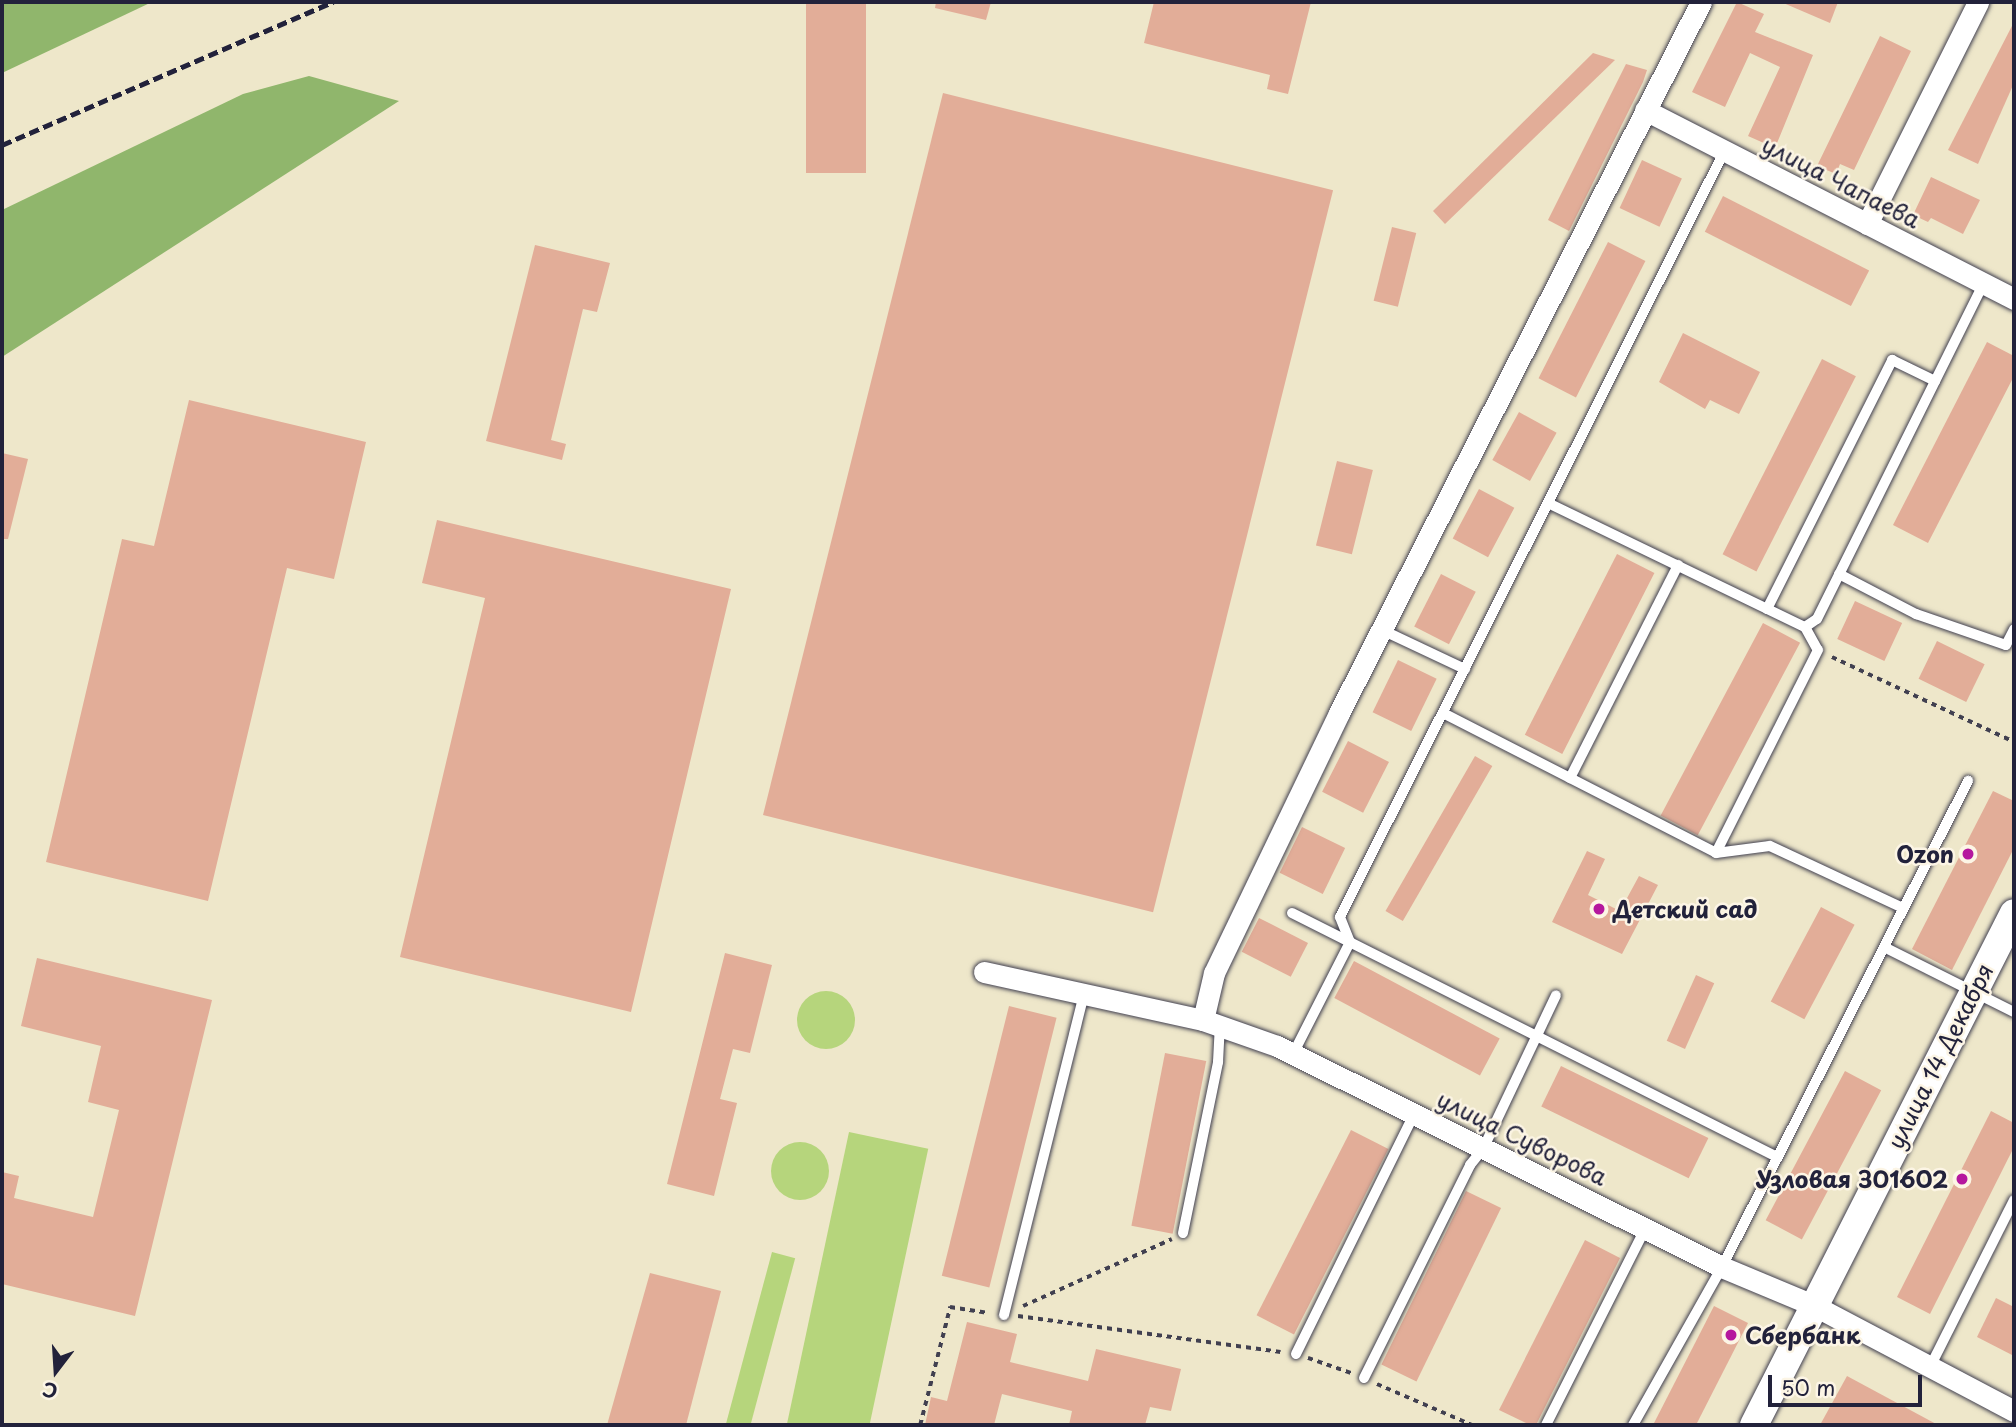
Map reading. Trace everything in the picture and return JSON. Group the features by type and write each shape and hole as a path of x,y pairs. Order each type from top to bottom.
{"main road":[{"name":"улица 14 Декабря","path":"1754,1425 2014,913"}],"street":[{"path":"1212,1023 1214,973 1380,629 1701,2"},
{"path":"1867,224 1978,2"},
{"name":"улица Чапаева","path":"1645,110 2014,299"},
{"name":"улица Суворова","path":"984,972 1212,1023 1293,1054 1722,1267 1813,1305 1929,1369 2014,1411"}],"lane":[{"path":"1293,1054 1350,942 1340,917 1724,152"},
{"path":"1805,627 1817,619 1984,283"},
{"path":"1767,609 1892,360 1934,381"},
{"path":"1549,503 1805,627 1818,650 1716,853"},
{"path":"1570,778 1678,565"},
{"path":"1839,573 1916,614 2006,645 2014,629"},
{"path":"1380,629 1465,669"},
{"path":"1443,713 1716,853 1770,846 1903,908"},
{"path":"1633,1425 1722,1267 1886,948 1903,908 1968,781"},
{"path":"1292,913 1777,1157"},
{"path":"1886,948 2014,1012"},
{"path":"1004,1315 1084,994"},
{"path":"1364,1378 1470,1165 1483,1149 1556,995"},
{"path":"1183,1233 1219,1062 1212,1023"},
{"path":"1296,1354 1414,1114"},
{"path":"1929,1369 2014,1199"},
{"path":"1546,1425 1645,1229"}],"path":[{"path":"1818,650 2014,742"},
{"path":"1004,1315 1183,1233"},
{"path":"920,1425 950,1307 1296,1354 1364,1378 1472,1425"}],"green space":[{"path":"2,2 152,2 2,73"},
{"path":"309,76 399,101 2,357 2,210 243,94"},
{"path":"820,991 832,991 847,999 855,1014 855,1026 847,1041 832,1049 820,1049 805,1041 797,1026 797,1014 805,999"},
{"path":"849,1132 928,1149 870,1425 787,1425"},
{"path":"800,1142 811,1144 824,1155 829,1171 827,1182 816,1195 800,1200 789,1198 776,1187 771,1171 773,1160 784,1147"},
{"path":"772,1252 795,1258 750,1425 726,1424"}],"building":[{"path":"806,2 866,2 866,173 806,173"},
{"path":"936,2 991,2 986,20 935,8"},
{"path":"1154,2 1311,2 1288,94 1267,89 1270,75 1144,43"},
{"path":"1737,2 1764,14 1755,32 1813,55 1775,148 1748,136 1780,67 1750,53 1725,107 1692,92"},
{"path":"1781,2 1838,2 1830,23"},
{"path":"2014,22 2014,83 1978,164 1948,150"},
{"path":"1880,36 1911,51 1854,170 1840,164 1836,174 1817,166"},
{"path":"1593,53 1615,60 1445,224 1433,211"},
{"path":"1626,64 1647,70 1643,82 1569,231 1548,220"},
{"path":"943,93 1333,190 1153,912 763,815"},
{"path":"1642,160 1682,179 1659,227 1620,208"},
{"path":"1931,177 1980,200 1963,234 1931,218 1928,222 1913,215"},
{"path":"1723,196 1869,270 1851,306 1705,232"},
{"path":"1392,227 1416,233 1398,307 1374,301"},
{"path":"1608,242 1645,261 1576,397 1539,378"},
{"path":"535,245 610,263 597,312 583,309 551,440 566,444 562,460 486,441"},
{"path":"1683,333 1760,372 1739,414 1710,400 1705,409 1659,382"},
{"path":"1987,342 2014,356 2014,376 1928,543 1893,525"},
{"path":"1822,359 1856,376 1756,571 1723,554"},
{"path":"189,400 366,442 334,579 287,568 208,901 46,862 122,539 154,546"},
{"path":"1519,412 1557,433 1530,481 1492,460"},
{"path":"2,453 28,459 8,539 2,539"},
{"path":"1337,461 1373,470 1352,554 1316,545"},
{"path":"1479,489 1514,508 1488,557 1453,538"},
{"path":"437,520 731,589 631,1012 400,957 485,598 422,583"},
{"path":"1617,554 1654,573 1562,754 1525,735"},
{"path":"1441,574 1476,592 1449,644 1414,627"},
{"path":"1855,601 1902,623 1884,661 1837,639"},
{"path":"1763,623 1800,643 1698,835 1661,815"},
{"path":"1937,641 1985,664 1966,702 1919,679"},
{"path":"1398,660 1437,679 1411,731 1373,712"},
{"path":"1348,741 1389,762 1363,813 1322,792"},
{"path":"1475,756 1492,766 1403,921 1386,911"},
{"path":"1993,791 2014,801 2014,848 1952,970 1912,949"},
{"path":"1302,827 1345,848 1323,894 1280,873"},
{"path":"1587,851 1605,859 1588,895 1620,911 1639,876 1658,885 1622,954 1552,922"},
{"path":"1821,907 1855,925 1804,1019 1771,1001"},
{"path":"1259,918 1308,943 1291,977 1242,952"},
{"path":"725,953 772,965 750,1053 733,1049 720,1099 737,1103 714,1196 667,1184"},
{"path":"37,958 212,1000 135,1316 2,1284 2,1172 19,1176 14,1198 93,1217 119,1110 88,1102 101,1046 21,1026"},
{"path":"1354,961 1500,1038 1480,1076 1334,998"},
{"path":"1696,975 1714,983 1685,1049 1667,1041"},
{"path":"1009,1006 1057,1018 989,1288 942,1276"},
{"path":"1165,1053 1206,1061 1173,1234 1131,1226"},
{"path":"1561,1066 1708,1138 1689,1178 1541,1106"},
{"path":"1845,1071 1881,1090 1802,1239 1766,1220"},
{"path":"1991,1111 2014,1123 2014,1147 1930,1314 1897,1297"},
{"path":"1351,1130 1388,1149 1294,1334 1257,1315"},
{"path":"1466,1191 1501,1208 1416,1382 1381,1364"},
{"path":"1585,1240 1620,1258 1536,1425 1530,1425 1499,1410"},
{"path":"650,1273 721,1291 686,1425 607,1425"},
{"path":"1996,1298 2014,1307 2014,1356 1977,1337"},
{"path":"1714,1306 1748,1323 1696,1425 1653,1425"},
{"path":"967,1322 1017,1334 1010,1362 1088,1381 1096,1349 1181,1369 1171,1411 1150,1407 1145,1425 1069,1425 1072,1411 1002,1394 994,1425 925,1425 931,1397 947,1401"},
{"path":"1847,1376 1938,1425 1820,1425"}],"railway":[{"path":"2,145 333,2"}],"place":[{"name":"Ozon","path":"1968,854"},
{"name":"Детский сад","path":"1599,909"},
{"name":"Узловая 301602","path":"1962,1179"},
{"name":"Сбербанк","path":"1731,1335"}]}
